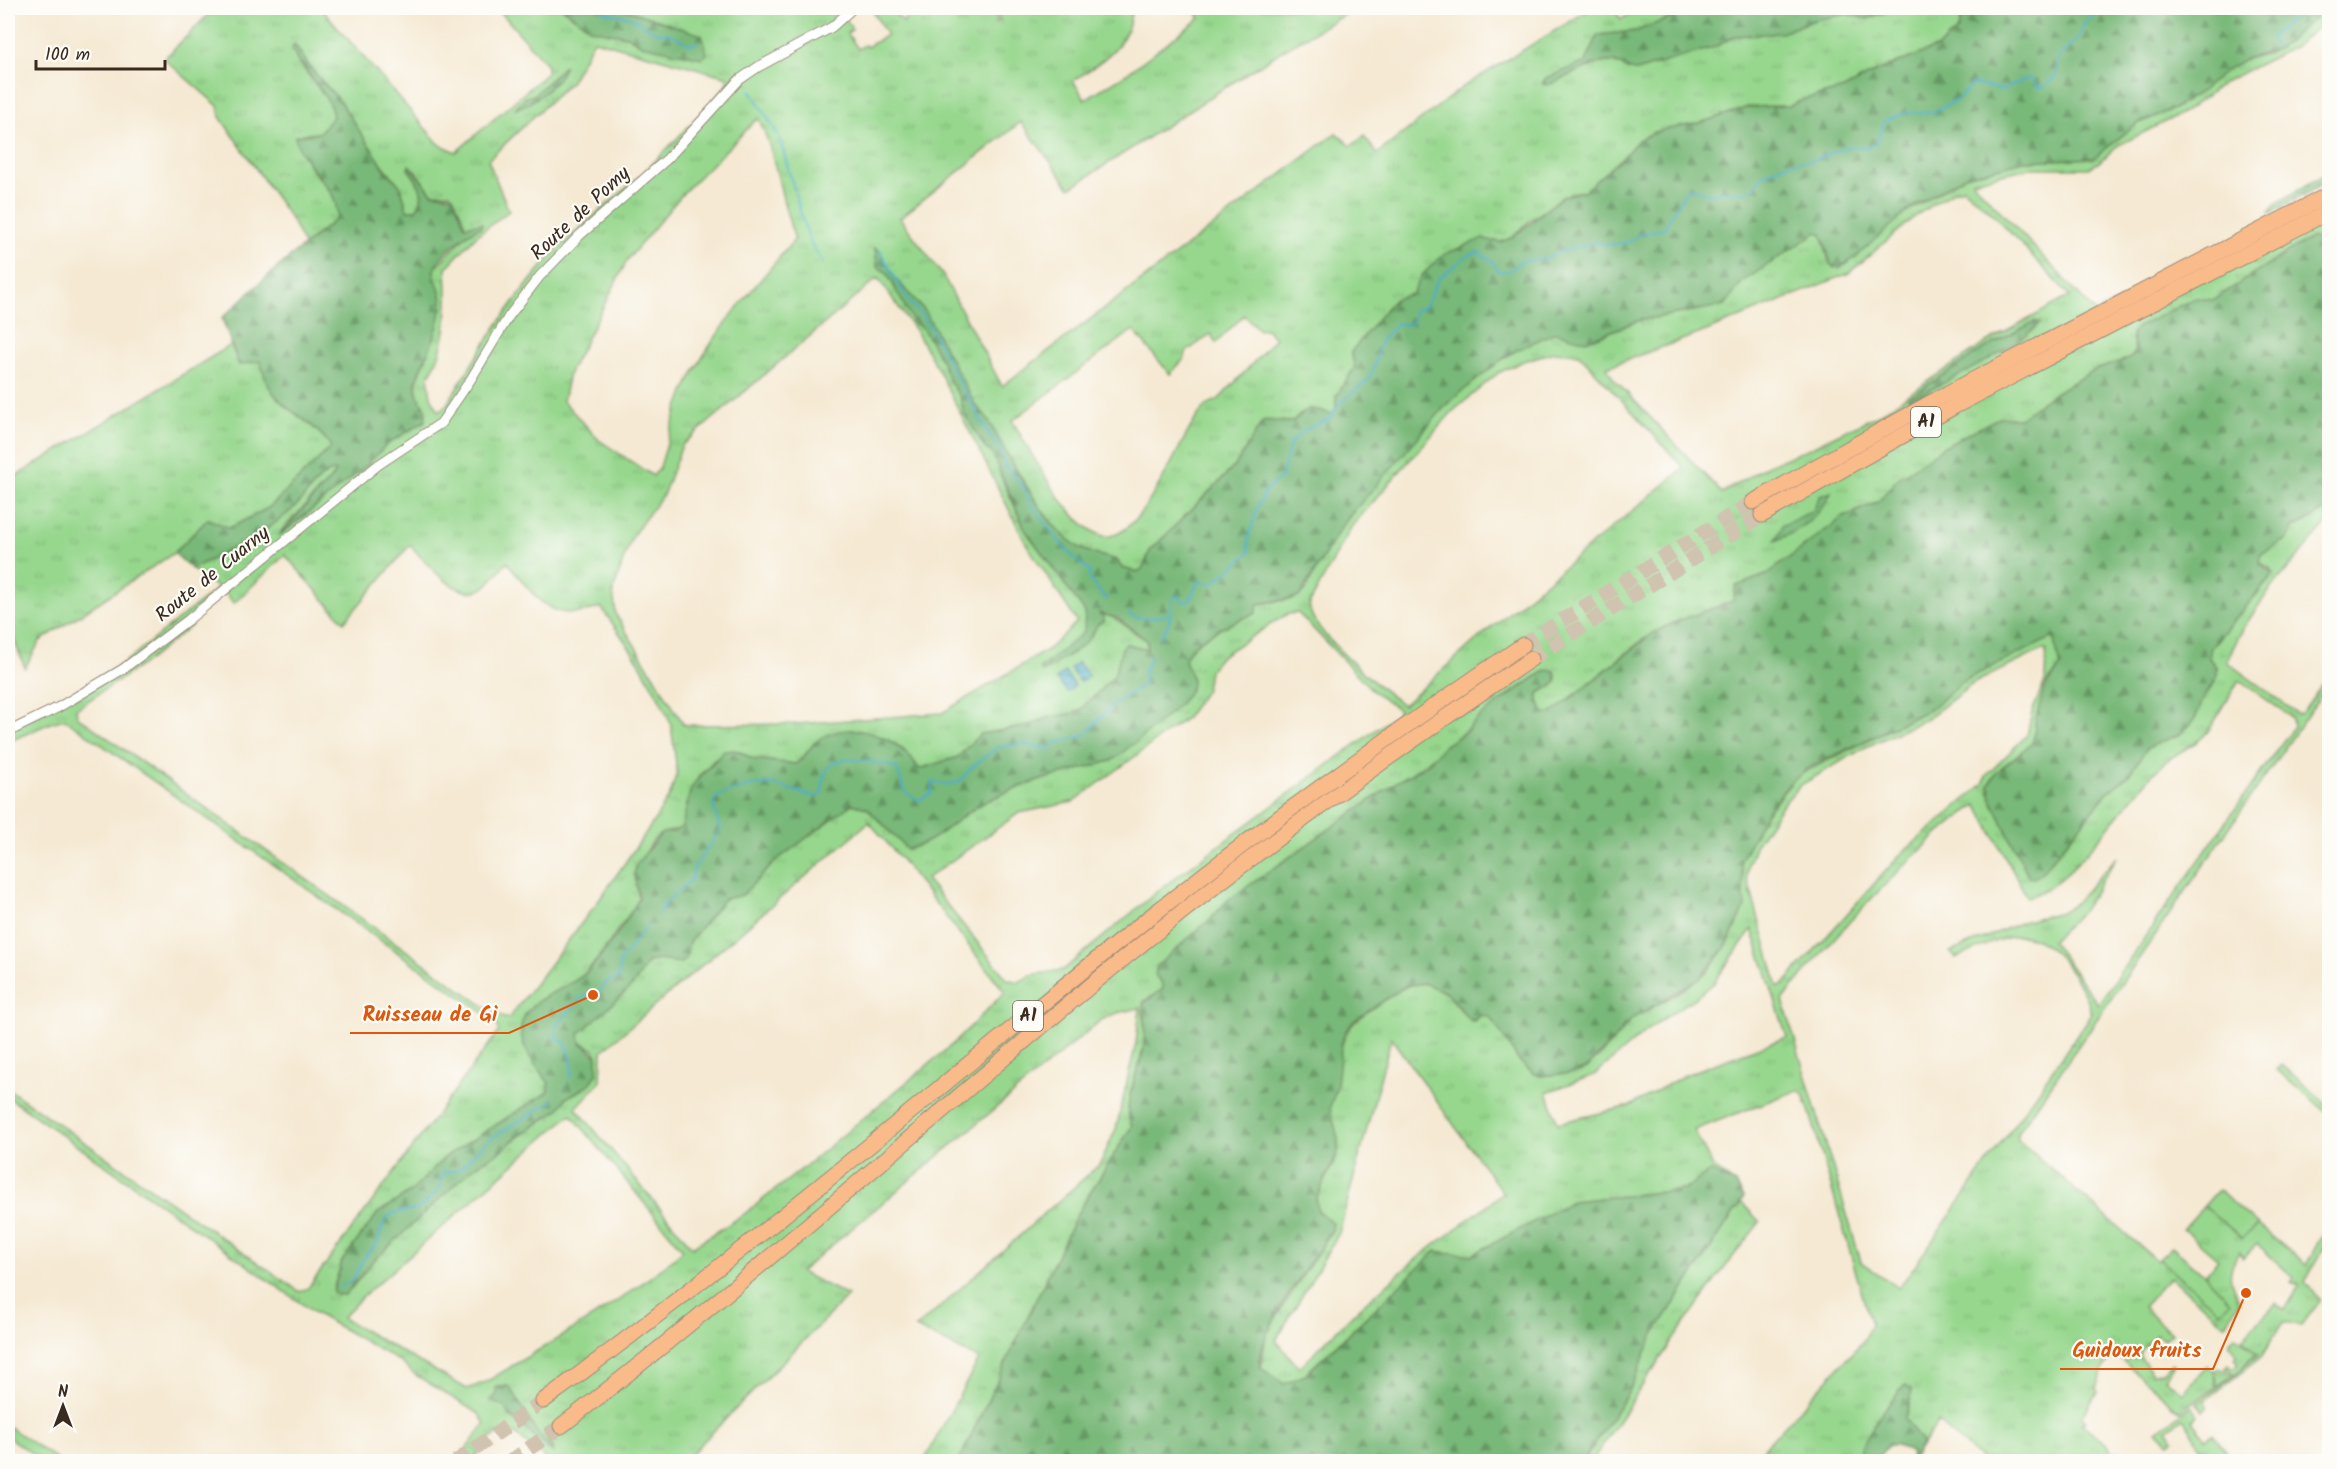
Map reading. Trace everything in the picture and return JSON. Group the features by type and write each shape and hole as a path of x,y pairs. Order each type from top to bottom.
{"highway":[{"name":"A1","path":"2330,194 1887,426 1757,508 1904,434 2330,211"},
{"name":"A1","path":"543,1401 739,1253 1215,866 1347,768 1527,652 1180,913 1071,1002 718,1302 561,1426"}],"street":[{"name":"Route de Pomy","path":"432,430 450,411 508,316 540,276 580,235 667,159 729,88 747,73 832,27 853,8"},
{"name":"Route de Cuarny","path":"8,732 59,707 132,662 378,465 432,430"}],"green space":[{"path":"215,8 321,8 439,144 456,152 547,73 547,65 497,8 562,8 591,29 627,36 643,45 667,23 621,8 853,8 845,17 852,30 847,33 858,49 865,45 867,47 887,35 871,8 894,13 904,22 907,14 939,8 995,8 997,21 1000,20 997,8 1107,8 1115,14 1122,8 1131,8 1130,21 1120,42 1094,67 1073,81 1085,99 1122,77 1200,18 1193,8 1356,8 1283,50 1070,188 1021,122 900,218 943,276 1002,386 1336,133 1351,146 1364,136 1377,154 1464,86 1592,8 1613,8 1621,19 1642,8 1698,8 1636,31 1598,35 1586,62 1546,78 1543,82 1545,85 1601,63 1616,63 1636,71 1704,49 1735,36 1781,33 1820,18 1847,14 1867,19 1895,8 1963,8 1958,30 1938,47 1877,71 1844,89 1802,100 1790,106 1748,107 1700,123 1654,132 1638,140 1625,155 1584,191 1570,193 1529,221 1513,237 1501,242 1481,239 1422,275 1412,294 1402,297 1351,352 1355,367 1336,397 1336,408 1332,414 1318,410 1299,415 1292,422 1265,420 1235,466 1150,551 1143,568 1137,572 1122,568 1117,560 1085,551 1064,536 1046,515 1016,469 1000,475 1026,531 1085,612 1106,615 1119,621 1147,640 1147,649 1127,644 1123,646 1115,676 1081,709 1024,727 980,734 958,757 919,769 900,747 888,740 860,732 831,735 818,741 795,764 753,759 741,752 714,760 700,775 690,792 682,827 663,833 650,846 635,879 638,886 636,903 600,955 582,976 555,991 526,1014 522,1024 525,1046 549,1083 548,1092 445,1157 412,1191 378,1213 342,1261 333,1289 351,1289 373,1261 473,1168 558,1110 566,1098 584,1089 597,1056 594,1050 580,1041 579,1034 582,1029 633,985 648,962 686,959 688,942 724,899 742,895 777,860 852,804 867,808 907,849 929,841 975,808 1000,795 1047,778 1111,761 1118,756 1172,711 1192,680 1185,660 1188,652 1204,638 1256,613 1258,604 1294,599 1305,591 1331,543 1359,503 1449,402 1491,366 1525,345 1555,332 1595,338 1637,321 1725,305 1742,282 1817,232 1822,234 1829,262 1834,268 1846,265 1901,216 1965,176 2024,161 2094,158 2137,124 2173,109 2245,59 2270,53 2327,8 2329,18 2294,47 2226,81 2186,111 2117,146 2098,163 2088,168 2029,168 1972,181 2096,313 2329,188 2329,239 2325,244 2287,251 2257,274 2212,300 2195,298 2136,328 2132,337 2135,350 2131,358 2095,370 2056,392 2020,418 2000,418 1946,445 1893,484 1878,502 1854,512 1766,575 1736,586 1733,601 1664,627 1642,640 1551,714 1543,712 1538,701 1538,693 1553,686 1557,679 1555,671 1543,673 1526,683 1419,768 1227,901 1157,978 1162,983 1163,989 1144,1001 1144,1043 1128,1107 1132,1126 1078,1212 959,1461 924,1461 979,1359 916,1328 1100,1164 1116,1129 1136,1043 1140,1008 1117,1013 1101,1020 800,1272 848,1296 684,1461 548,1461 509,1429 489,1439 472,1461 457,1461 485,1424 479,1414 417,1376 399,1361 315,1313 8,1097 8,1089 300,1292 308,1288 499,1031 496,1022 474,1006 65,719 50,723 8,742 8,728 46,709 121,665 218,588 192,569 247,541 274,524 298,504 320,479 335,471 335,474 280,532 297,522 366,466 387,444 425,421 425,408 418,397 416,384 436,332 434,269 470,231 481,227 482,224 465,226 462,215 450,193 432,193 412,167 408,169 422,194 415,210 407,210 401,187 367,145 339,100 312,70 297,48 296,59 331,104 333,117 319,133 303,134 303,149 314,173 331,192 337,208 337,218 304,245 291,219 220,117 218,106 164,59","holes":["594,40 728,77 725,87 664,152 571,237 533,277 481,349 446,406 439,411 431,397 428,376 440,352 446,325 446,268 476,236 509,211 488,160 571,81","758,118 770,147 795,239 735,311 708,348 686,388 660,467 653,476 599,440 563,401 569,373 628,259 684,192","1963,188 1989,210 2070,296 1986,343 1876,416 1799,453 1768,465 1722,493 1613,378 1607,367 1701,333 1849,273 1918,214 1953,191","878,278 917,333 941,375 1027,545 1077,622 1050,648 942,713 796,724 684,725 616,615 613,592 633,535 664,493 682,445","1244,315 1259,330 1266,329 1275,338 1220,398 1205,407 1195,420 1158,488 1128,527 1112,536 1096,533 1083,524 1060,498 1012,421 1133,330 1170,374 1185,358 1186,352 1211,334 1216,343","1554,352 1579,354 1684,468 1475,641 1403,705 1363,673 1331,642 1311,613 1310,603 1352,526 1452,412 1498,373 1523,361","410,545 442,578 462,590 472,592 485,587 507,562 536,597 556,611 583,612 601,607 638,660 660,700 671,724 677,772 670,795 597,903 509,1018 504,1018 487,1008 77,716 76,709 149,660 192,625 188,620 223,591 234,603 285,555 344,622","1298,613 1373,691 1399,710 1397,714 1164,886 1063,970 1031,975 1019,982 1007,979 926,879 1019,813 1073,802 1186,718 1206,690 1209,671 1221,656 1287,614","869,822 901,859 1005,992 954,1043 802,1169 739,1218 692,1247 576,1108 601,1081 602,1051","571,1114 683,1250 613,1304 486,1382 467,1389 342,1318 361,1298"]},
{"path":"562,8 621,8 702,35 707,54 702,58 642,45 627,36 591,29"},
{"path":"1698,8 1895,8 1867,19 1847,14 1814,20 1781,33 1735,36 1715,47 1636,71 1614,62 1604,62 1573,73 1554,83 1543,84 1546,78 1586,62 1598,35 1636,31"},
{"path":"1963,8 2327,8 2278,49 2245,59 2173,109 2137,124 2094,158 2024,161 1965,176 1911,208 1856,257 1839,268 1831,265 1822,234 1817,232 1742,282 1725,305 1637,321 1586,341 1555,332 1509,354 1449,402 1345,521 1299,597 1258,604 1256,613 1215,631 1195,644 1185,660 1192,681 1187,695 1147,733 1111,761 1016,788 975,808 929,841 907,849 867,808 852,804 777,860 742,895 724,899 689,942 686,959 682,963 658,960 648,962 633,985 579,1034 580,1041 597,1056 597,1074 590,1084 566,1098 558,1110 514,1139 504,1149 473,1168 373,1261 345,1295 336,1295 333,1292 342,1261 378,1213 412,1191 445,1157 548,1092 549,1083 531,1058 521,1035 521,1024 526,1014 535,1004 582,976 607,948 639,898 634,874 637,863 662,833 674,832 682,827 690,792 695,782 724,751 735,750 753,759 795,764 821,738 834,732 862,731 889,741 901,749 919,769 958,757 980,734 1024,727 1081,709 1114,676 1123,646 1127,644 1147,649 1147,640 1117,618 1098,613 1104,617 1104,621 1097,625 1088,640 1042,672 1040,669 1084,632 1085,612 1026,531 992,453 985,448 964,413 960,397 948,379 942,361 923,329 914,323 886,272 877,267 875,248 880,251 896,279 925,311 976,406 985,415 1039,507 1067,538 1082,549 1117,560 1122,568 1137,572 1143,568 1150,551 1235,466 1262,422 1292,422 1309,408 1332,414 1336,408 1336,397 1355,367 1351,352 1389,305 1395,299 1412,294 1422,275 1443,255 1481,239 1501,242 1513,237 1563,196 1584,191 1625,155 1638,140 1662,130 1700,123 1748,107 1790,106 1802,100 1844,89 1877,71 1938,47 1958,30"},
{"path":"294,44 312,70 339,100 385,169 401,187 407,210 415,210 422,194 408,169 409,165 432,193 453,196 465,226 482,223 481,227 447,251 434,270 442,299 439,323 416,383 417,393 425,411 425,421 387,444 366,466 279,536 335,474 335,471 320,479 298,504 274,524 247,541 192,569 174,553 208,519 230,528 270,507 331,447 317,430 281,402 267,381 260,361 239,365 222,318 272,272 337,218 332,195 304,158 295,136 319,133 333,117 327,100 292,49"},
{"path":"565,65 557,79 545,92 530,103 515,109 526,97 534,95"},
{"path":"2329,171 2329,181 2271,213 2269,211 2275,204"},
{"path":"2312,237 2325,243 2329,239 2329,508 2293,528 2288,539 2261,554 2260,564 2274,573 2211,647 2209,658 2217,668 2217,677 2205,695 2194,721 2180,734 2147,748 2128,776 2108,792 2040,874 2034,878 2029,877 1991,799 1989,785 1996,773 2033,742 2036,718 2044,689 2061,666 2053,637 1965,680 1930,709 1809,768 1788,785 1766,813 1741,860 1745,908 1725,948 1700,978 1633,1018 1587,1068 1573,1073 1540,1076 1534,1073 1520,1062 1490,1017 1482,1015 1471,1021 1447,993 1424,983 1405,986 1355,1020 1345,1032 1337,1085 1330,1108 1338,1138 1338,1152 1316,1199 1318,1211 1333,1223 1332,1230 1275,1317 1261,1353 1261,1368 1284,1384 1305,1375 1436,1251 1472,1255 1572,1201 1684,1190 1711,1171 1736,1184 1744,1197 1654,1334 1628,1393 1583,1461 959,1461 1078,1212 1132,1126 1128,1108 1144,1046 1143,1004 1163,989 1162,983 1155,975 1157,966 1217,913 1227,901 1398,781 1425,766 1445,745 1466,732 1479,717 1547,670 1555,671 1556,683 1538,693 1538,701 1543,712 1551,714 1653,633 1680,620 1733,601 1736,586 1766,575 1842,518 1878,502 1897,479 1946,445 2000,417 2020,418 2056,392 2095,370 2131,358 2135,350 2132,333 2136,328 2195,298 2213,300"},
{"path":"2035,321 2040,323 1997,355 1911,400 1908,398 1985,348"},
{"path":"231,345 239,365 260,361 267,381 281,402 317,430 331,447 270,507 230,528 208,520 174,553 40,641 25,668 8,624 8,481"},
{"path":"1831,492 1815,516 1793,532 1775,541 1783,525 1813,511 1820,496"},
{"path":"2329,508 2329,521 2258,606 2235,643 2227,662 2298,714 2303,712 2329,675 2329,684 2018,1133 2018,1140 2157,1261 2159,1259 2230,1302 2205,1275 2218,1259 2183,1229 2204,1206 2242,1238 2258,1225 2306,1265 2329,1222 2329,1239 2305,1282 2320,1300 2301,1325 2283,1322 2261,1357 2205,1401 2208,1407 2203,1411 2197,1403 2235,1375 2258,1354 2242,1339 2276,1303 2285,1310 2300,1285 2291,1282 2294,1278 2257,1244 2243,1258 2239,1252 2232,1266 2231,1282 2239,1300 2226,1325 2170,1277 2143,1307 2172,1333 2163,1340 2157,1334 2141,1351 2140,1357 2152,1373 2162,1372 2172,1363 2174,1364 2165,1378 2183,1393 2207,1366 2213,1371 2216,1387 2180,1411 2114,1353 2103,1370 2096,1388 2098,1392 2081,1417 2085,1421 2082,1424 2108,1445 2113,1454 2117,1451 2127,1461 1983,1461 1938,1422 1923,1444 1905,1419 1911,1399 1858,1456 1862,1461 1854,1461 1846,1453 1825,1461 1752,1461 1862,1342 1871,1325 1810,1113 1803,1094 1798,1090 1694,1130 1713,1167 1736,1184 1711,1172 1684,1190 1572,1201 1472,1255 1436,1252 1300,1379 1284,1384 1261,1368 1266,1333 1332,1230 1330,1221 1318,1211 1318,1195 1337,1156 1337,1138 1330,1108 1337,1083 1341,1047 1349,1029 1361,1016 1404,988 1415,984 1427,984 1446,993 1474,1021 1482,1015 1490,1017 1528,1069 1540,1076 1580,1072 1600,1056 1633,1018 1678,993 1707,972 1730,940 1741,883 1741,860 1766,813 1797,776 1930,709 1965,680 2053,637 2061,666 2047,683 2036,718 2033,742 2001,768 1989,792 2029,877 2053,859 2108,792 2128,776 2147,748 2180,734 2194,721 2205,695 2216,681 2217,668 2209,658 2211,647 2271,578 2271,569 2259,561 2262,553 2268,545 2288,531","holes":["2046,650 2045,681 2032,712 2027,735 1986,776 1983,784 1901,854 1782,986 1778,987 1747,877 1748,865 1756,844 1780,808 1799,786 1864,748 1928,718 1974,683","2239,680 2292,718 2293,727 2098,1004 2052,941 2083,910 2117,857 2072,906 2061,912 2025,921 1950,952 1956,958 2003,939 2018,936 2031,938 2055,953 2065,964 2082,989 2092,1014 1899,1288 1861,1262 1783,1000 1825,948 1887,883 1957,818 1977,805 2027,897 2044,890 2062,877 2098,840 2163,764 2204,736","1752,929 1787,1037 1685,1075 1630,1106 1558,1123 1547,1092 1594,1075 1651,1027 1713,984","1391,1038 1503,1193 1420,1256 1358,1309 1299,1368 1276,1340 1339,1233"]},
{"path":"2282,1065 2329,1106 2329,1114 2277,1070"},
{"path":"2218,1190 2258,1225 2242,1238 2204,1206"},
{"path":"1741,1202 1760,1222 1694,1310 1592,1461 1583,1462 1628,1393 1654,1334"},
{"path":"2172,1247 2205,1275 2230,1302 2220,1312 2159,1259"},
{"path":"2235,1335 2256,1353 2235,1374 2226,1367 2229,1364 2233,1368 2238,1363 2234,1359 2237,1354 2228,1343"},
{"path":"2219,1367 2234,1375 2217,1386 2214,1372"},
{"path":"1905,1385 1912,1390 1905,1419 1923,1444 1911,1461 1909,1461 1911,1453 1897,1445 1888,1445 1875,1461 1862,1461 1858,1456 1872,1427"},
{"path":"508,1386 536,1431 549,1442 553,1452 510,1416 504,1407 490,1400 496,1396 496,1387"},
{"path":"2192,1406 2197,1415 2192,1420 2205,1438 2213,1434 2227,1452 2217,1461 2202,1461 2206,1456 2182,1419 2167,1430 2174,1439 2170,1442 2157,1431"},
{"path":"8,1426 59,1461 43,1461 8,1437"}],"water":[{"path":"1078,662 1089,676 1080,682 1070,669"},
{"path":"1065,672 1075,686 1067,692 1056,679"}],"waterway":[{"path":"601,8 604,12 631,17 655,32 671,34 689,44 697,43"},
{"path":"1161,637 1169,622 1173,598 1178,596 1184,602 1189,602 1198,582 1214,583 1249,553 1248,540 1258,505 1266,490 1282,477 1290,444 1303,431 1329,419 1340,403 1368,380 1373,371 1381,341 1397,323 1406,325 1413,322 1415,310 1426,306 1438,279 1467,256 1478,252 1493,262 1499,272 1508,271 1522,261 1542,260 1556,253 1596,242 1605,245 1626,243 1641,234 1665,228 1689,188 1713,194 1719,191 1748,192 1756,186 1763,174 1790,163 1814,160 1847,147 1868,147 1876,144 1885,120 1905,113 1933,112 1957,100 1974,84 2003,90 2032,78 2037,87 2043,88 2056,76 2058,57 2079,38 2084,24 2102,8"},
{"path":"2276,47 2270,37 2307,8"},
{"path":"750,90 779,136 811,244 823,262"},
{"path":"880,251 909,302 932,331 974,409 1001,452 1007,468 1023,486 1029,502 1072,556 1089,570 1090,581 1108,599"},
{"path":"1129,614 1142,618 1154,618 1168,614"},
{"path":"659,914 666,902 691,880 694,868 720,830 713,803 723,794 760,785 774,785 808,795 820,796 824,776 830,766 837,762 857,760 896,767 906,793 918,800 932,793 932,782 947,784 959,782 971,768 997,747 1022,744 1048,749 1055,743 1084,736 1112,705 1143,685 1145,669 1151,656"},
{"path":"570,1078 572,1068 570,1055 564,1041 557,1039 555,1027 583,997 599,991 606,982 618,978 620,961 647,926"},
{"path":"340,1287 353,1279 366,1255 377,1244 385,1219 394,1213 415,1210 422,1206 438,1190 444,1172 458,1170 487,1141 553,1100"}],"tunnel":[{"path":"1523,645 1753,502"},
{"path":"1531,659 1762,515"},
{"path":"456,1462 543,1401"},
{"path":"510,1462 561,1426"}],"place":[{"name":"Ruisseau de Gi","path":"593,995"},
{"name":"Guidoux fruits","path":"2246,1293"}]}
